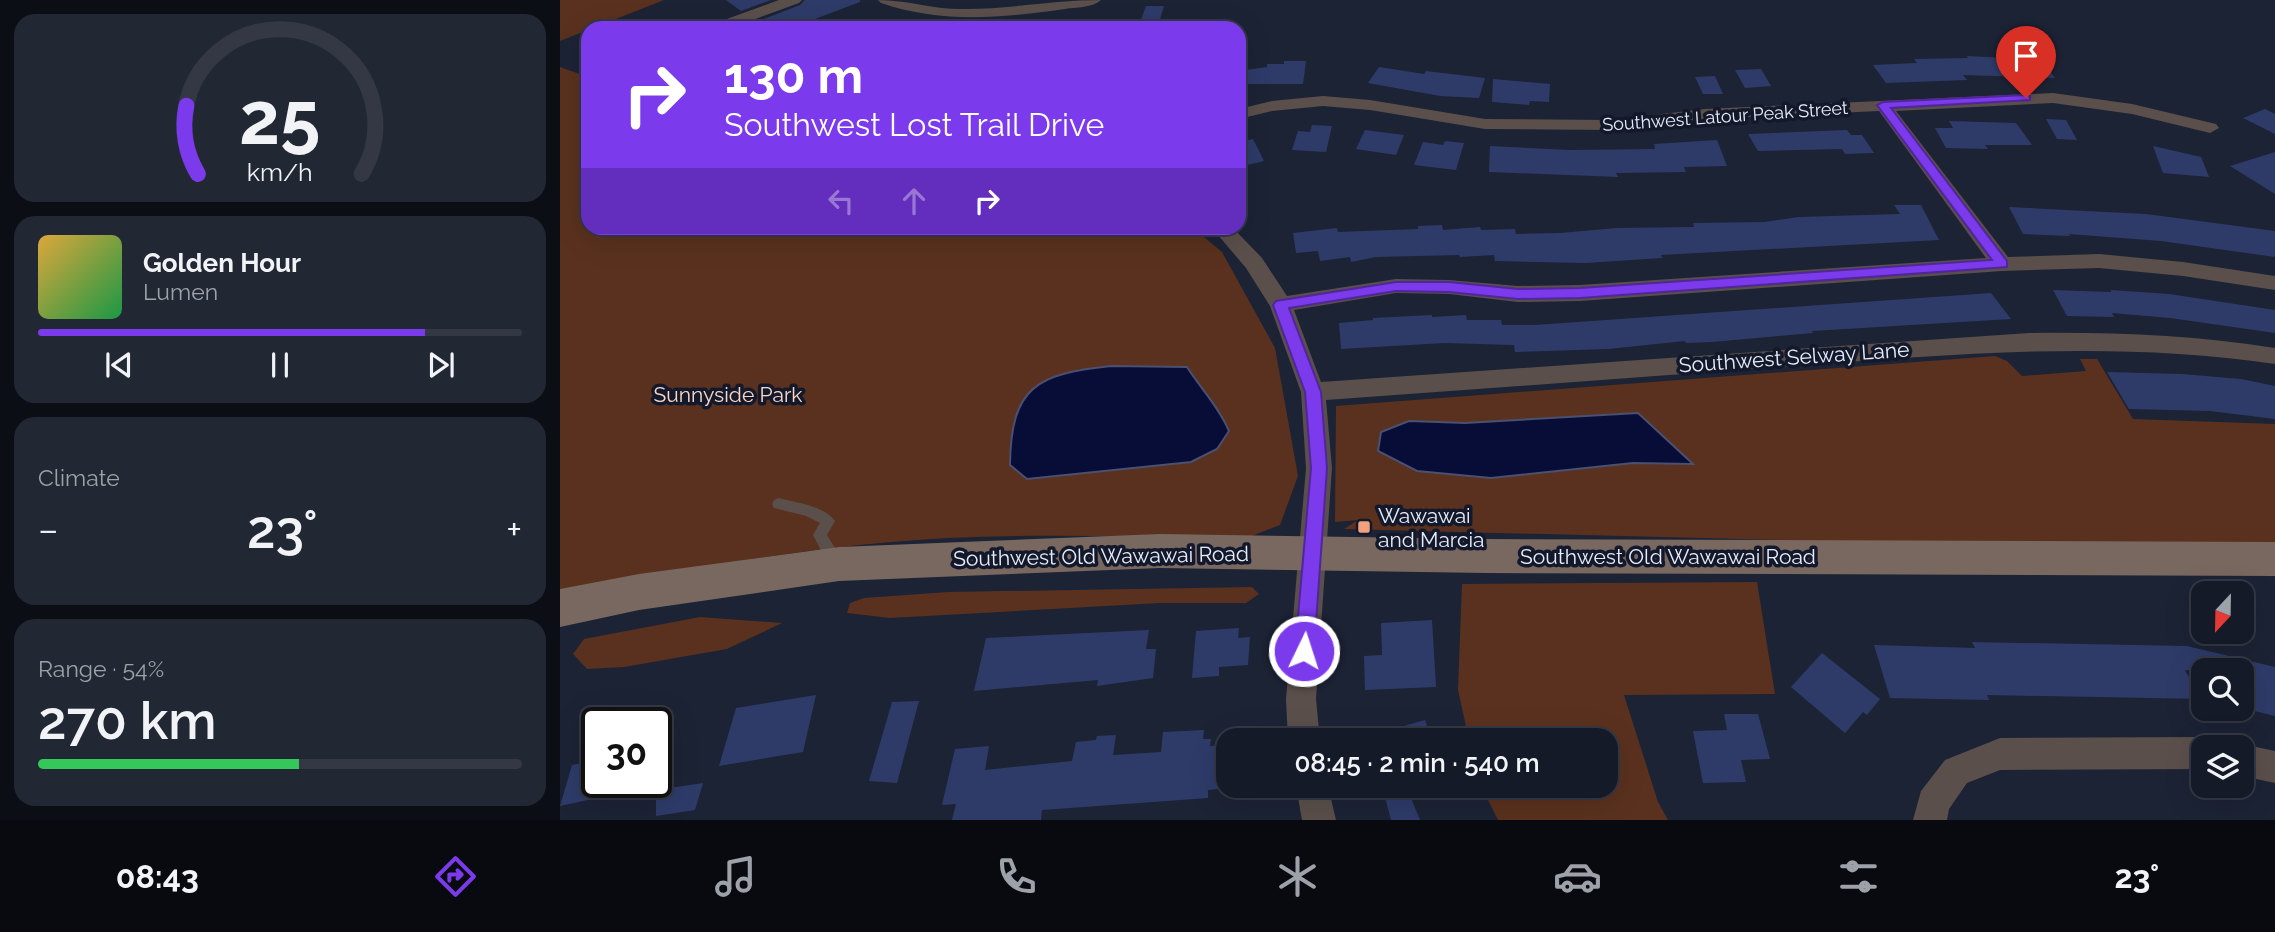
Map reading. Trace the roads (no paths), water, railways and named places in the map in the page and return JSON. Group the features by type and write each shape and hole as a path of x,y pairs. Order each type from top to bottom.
{"main road":[{"name":"Southwest Old Wawawai Road","path":"560,608 639,592 839,564 1160,551 2275,559"}],"street":[{"path":"736,21 794,0"},
{"path":"886,0 943,21 1093,0"},
{"name":"Southwest Latour Peak Street","path":"1246,112 1272,106 1323,102 1370,105 1485,124 1574,126 1610,125 1704,114 2053,98 2105,102 2160,113 2210,128"},
{"path":"1883,105 2002,264"},
{"path":"1228,235 1254,263 1281,305 1313,392 1319,468 1301,699 1303,728"},
{"path":"1281,305 1396,286 1449,287 1518,294 1580,293 2002,264 2099,261 2183,269 2275,284"},
{"name":"Southwest Selway Lane","path":"1313,392 1993,342 2094,339 2165,341 2275,356"},
{"path":"1930,820 1933,803 1956,771 2000,754 2191,753"},
{"path":"2254,763 2275,767"},
{"path":"1314,798 1319,820"}],"lane":[{"path":"779,504 809,511 828,521 820,535 839,564"}],"place":[{"name":"Wawawai and Marcia","path":"1364,527"}],"park label":[{"name":"Sunnyside Park","path":"728,394"}]}
